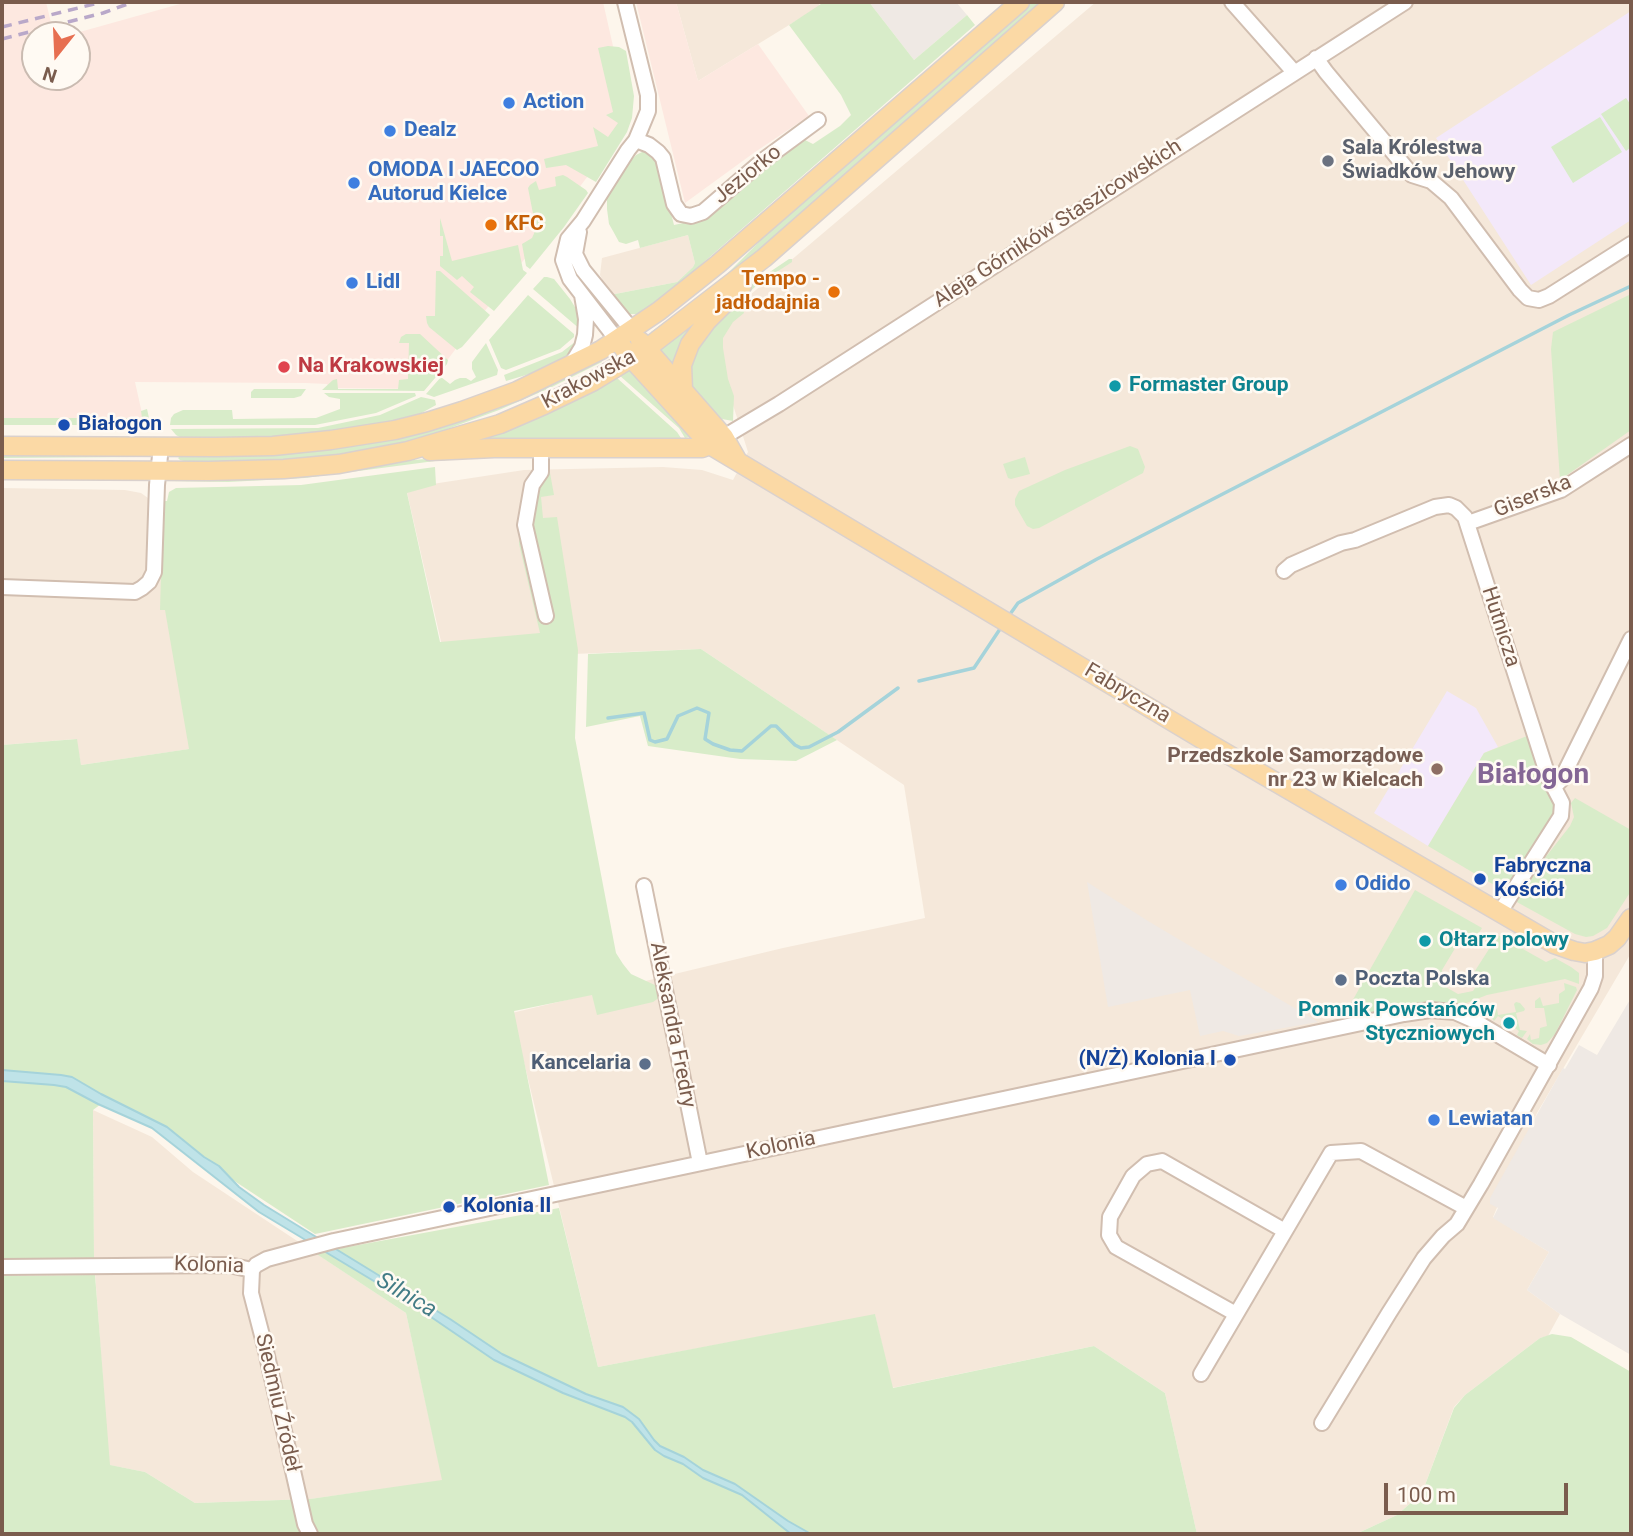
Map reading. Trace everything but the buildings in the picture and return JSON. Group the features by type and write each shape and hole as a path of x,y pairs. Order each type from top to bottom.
{"main road":[{"name":"Krakowska","path":"2,446 273,446 331,440 384,432 462,411 517,391 570,366 659,311 718,264 1020,2"},
{"name":"Krakowska","path":"2,470 265,470 309,467 408,452 519,416 592,382 639,354 764,258 1055,2"},
{"path":"684,390 682,365 690,344 707,321 736,293 764,258"},
{"name":"Fabryczna","path":"624,335 717,441 738,461 1223,751 1564,949 1585,953 1595,951"},
{"name":"Fabryczna","path":"639,354 684,390 717,441"},
{"path":"408,452 541,448 702,448 717,441"},
{"path":"1595,951 1617,938 1631,918"}],"street":[{"path":"624,335 582,294 570,279 563,260 568,239 583,221 636,140 648,111 648,95 625,2"},
{"path":"1233,2 1294,72"},
{"name":"Aleja Górników Staszicowskich","path":"717,441 779,404 1405,2"},
{"path":"1316,58 1412,175 1431,181 1451,198 1526,296 1533,299 1549,296 1631,244"},
{"name":"Jeziorko","path":"636,140 649,145 663,158 677,210 681,214 691,216 703,212 761,162 818,120"},
{"path":"583,221 577,236 575,254 624,335"},
{"path":"570,366 582,347 585,335 586,319 582,294"},
{"name":"Giserska","path":"1468,523 1561,490 1631,445"},
{"path":"2,587 135,592 149,582 154,572 161,446"},
{"path":"541,448 541,472 532,485 525,525 546,616"},
{"path":"1284,571 1291,565 1341,543 1355,540 1435,507 1450,505 1456,508 1468,523"},
{"name":"Hutnicza","path":"1468,523 1548,776 1562,803 1561,816 1500,912"},
{"path":"1554,787 1561,780 1631,639"},
{"name":"Aleksandra Fredry","path":"644,886 700,1163"},
{"path":"1322,1423 1424,1258 1457,1224 1549,1065 1593,983 1595,951"},
{"name":"Kolonia","path":"2,1267 229,1265 252,1270 267,1259 330,1242 1381,1017 1430,1010 1455,1012 1473,1020 1549,1065"},
{"path":"1201,1374 1331,1153 1361,1152 1466,1208"},
{"path":"1236,1314 1116,1247 1109,1235 1110,1217 1133,1176 1147,1164 1162,1161 1285,1231"},
{"name":"Siedmiu Źródeł","path":"252,1270 251,1293 305,1524 310,1534"}],"shaded area":[{"path":"2,2 46,2 51,21 21,21 21,91 91,91 91,29 187,2 603,2 630,121 423,389 330,388 327,384 305,383 135,382 143,418 2,418"},
{"path":"636,2 676,2 698,81 758,44 809,116 685,203"},
{"path":"676,2 817,2 820,6 698,81"},
{"path":"869,2 956,2 967,15 914,60"},
{"path":"1096,2 1631,2 1631,953 1537,1113 1493,1217 1549,1252 1527,1290 1560,1314 1548,1336 1540,1338 1465,1395 1454,1407 1422,1493 1397,1515 1356,1534 1197,1534 1165,1393 1094,1346 892,1388 875,1315 598,1367 512,1013 783,948 925,918 904,785 701,649 445,659 406,488 524,470 663,467 702,470 733,480 748,452 710,333 737,306"},
{"path":"1631,11 1631,220 1531,285 1436,138"},
{"path":"688,235 695,263 677,282 610,295 600,275 602,258"},
{"path":"2,488 125,490 141,493 158,505 190,749 81,765 76,739 2,745"},
{"name":"Przedszkole Samorządowe nr 23 w Kielcach","path":"1447,691 1476,708 1498,747 1484,753 1428,846 1374,813"},
{"path":"1087,882 1318,1022 1239,1036 1223,1031 1200,1036 1190,990 1108,1007"},
{"path":"1631,998 1631,1355 1560,1314 1527,1290 1549,1252 1493,1218 1498,1208 1490,1204 1490,1198 1563,1068 1565,1069 1579,1045 1597,1055"},
{"path":"93,1110 152,1137 193,1172 406,1313 443,1481 310,1499 195,1503 145,1472 109,1465 94,1259"}],"green space":[{"path":"824,2 869,2 914,60 967,15 975,25 663,300 642,314 623,311 610,295 677,282 695,263 688,235 640,248 638,240 626,244 619,242 609,224 607,198 636,155 648,152 658,163 674,225 697,220 803,139 813,144 851,115 841,95 789,25"},
{"path":"1032,2 1043,2 723,283 650,336 651,332 728,273 778,223"},
{"path":"608,46 626,51 634,96 632,118 627,132 596,182 566,165 546,168 544,159 598,146 593,127 608,137 618,123 606,115 613,112 598,48"},
{"path":"1626,98 1631,105 1631,147 1626,151 1601,114"},
{"path":"1600,117 1622,152 1573,183 1551,147"},
{"path":"563,175 588,193 530,269 526,266 522,244 532,238 536,229 528,188 536,181 539,190 556,186 555,177"},
{"path":"440,218 452,261 518,245 523,270 527,273 494,311 470,292 474,287 462,276 457,280 440,266 443,236 440,236"},
{"path":"792,259 792,262 757,285 741,300 744,313 733,322 723,338 728,379 734,396 733,421 722,419 712,412 689,383 692,349 746,288"},
{"path":"436,271 440,271 490,315 457,350 427,323 426,316 435,316"},
{"path":"544,277 554,279 570,299 578,312 581,330 533,289"},
{"path":"1631,294 1631,430 1560,480 1551,349 1553,332"},
{"path":"528,295 574,334 574,337 560,349 506,370 501,368 489,340"},
{"path":"691,328 674,369 658,351"},
{"path":"406,334 420,334 448,360 424,391 322,390 337,379 338,389 398,389 399,380 408,379 409,343 399,343 401,337"},
{"path":"580,338 572,353 562,361 546,369 506,381 504,375 562,352"},
{"path":"486,343 498,370 497,375 434,397 426,394 441,377 450,384 460,378 471,381 476,377 472,362"},
{"path":"600,359 602,362 499,410 423,438 379,449 304,460 188,462 178,458 181,455 305,452 369,443"},
{"path":"630,368 690,437 685,438 679,428 619,375"},
{"path":"614,378 681,438 627,442 479,441 480,438"},
{"path":"254,389 306,389 301,396 294,398 251,398"},
{"path":"324,393 415,393 416,396 376,413 315,425 170,425 174,414 183,410 232,410 233,419 316,418 340,409 340,399"},
{"path":"421,397 435,400 436,405 410,418 313,434 183,439 171,429 318,428 380,415"},
{"path":"147,409 149,418 155,420 156,425 2,425 2,418 142,418 141,411"},
{"path":"1130,446 1138,449 1145,467 1143,473 1039,528 1027,526 1015,505 1019,491 1065,470"},
{"path":"2,454 142,455 143,456 2,458"},
{"path":"477,455 479,458 305,478 228,482 169,481 172,479"},
{"path":"1025,457 1030,474 1008,478 1003,464"},
{"path":"546,466 554,495 541,497 543,518 557,517 578,650 575,738 616,953 631,974 657,986 660,997 653,1002 597,1015 592,995 514,1011 549,1185 315,1234 204,1161 167,1127 105,1101 93,1110 94,1259 2,1259 2,745 77,739 81,765 189,749 165,610 160,610 163,501 167,501 169,492 176,488 301,485 435,467 436,485 407,493 440,642 540,633 519,544 519,530 526,529 532,492"},
{"path":"701,649 837,740 796,761 740,759 648,746 640,716 586,727 588,654"},
{"path":"1527,736 1544,786 1555,805 1555,813 1506,892 1428,846 1484,753"},
{"path":"1575,798 1631,830 1631,891 1607,928 1586,937 1575,934 1515,901 1519,891 1570,826 1574,817 1571,803"},
{"path":"1415,890 1482,928 1478,934 1457,945 1442,970 1444,986 1458,994 1473,991 1480,980 1473,974 1498,935 1546,962 1555,958 1571,967 1579,973 1579,984 1565,979 1487,995 1464,1004 1431,1004 1348,1019 1346,1012"},
{"path":"1564,983 1576,987 1577,990 1555,1034 1547,1043 1533,1044 1527,1039 1530,1034 1531,1040 1539,1038 1540,1028 1547,1026 1544,1008 1535,1008 1535,1001 1540,997 1543,1006 1559,1003 1559,994 1565,990"},
{"path":"1516,1002 1525,1009 1516,1013 1520,1030 1527,1031 1522,1038 1517,1035 1519,1031 1512,1026 1509,1030 1514,1021 1512,1018 1508,1018 1501,1026 1504,1020 1498,1016 1494,1021 1492,1018 1492,1013 1497,1009 1498,1015 1516,1012"},
{"path":"559,1208 598,1367 875,1314 893,1388 1094,1346 1165,1393 1197,1534 2,1534 2,1276 95,1275 110,1465 145,1472 195,1503 310,1499 442,1480 406,1313 315,1253"},
{"path":"1552,1334 1571,1337 1631,1372 1631,1534 1356,1534 1397,1515 1422,1493 1454,1408 1465,1395 1540,1338"}],"water":[{"name":"Silnica","path":"2,1070 72,1077 167,1127 219,1166 239,1187 264,1205 502,1354 586,1394 623,1407 639,1419 660,1446 735,1484 811,1534 791,1534 742,1495 703,1478 683,1464 664,1456 655,1450 625,1417 563,1393 494,1360 412,1304 259,1212 152,1128 66,1087 2,1081"}],"waterway":[{"path":"1008,617 1018,603 1097,559 1569,315 1631,286"},
{"path":"919,681 974,668 1002,626"},
{"path":"608,718 644,713 650,740 655,742 667,739 678,716 697,708 709,713 705,739 713,744 742,751 771,726 776,726 801,748 809,747 838,732 898,688"}],"railway":[{"path":"2,27 102,2"},
{"path":"2,39 103,13 133,2"}],"place":[{"name":"Action","path":"509,103"},
{"name":"Dealz","path":"390,131"},
{"name":"Sala Królestwa Świadków Jehowy","path":"1328,161"},
{"name":"OMODA I JAECOO Autorud Kielce","path":"354,183"},
{"name":"KFC","path":"491,225"},
{"name":"Lidl","path":"352,283"},
{"name":"Tempo - jadłodajnia","path":"834,292"},
{"name":"Na Krakowskiej","path":"284,367"},
{"name":"Formaster Group","path":"1115,386"},
{"name":"Białogon","path":"64,425"},
{"name":"Przedszkole Samorządowe nr 23 w Kielcach","path":"1437,769"},
{"name":"Fabryczna Kościół","path":"1480,879"},
{"name":"Odido","path":"1341,885"},
{"name":"Ołtarz polowy","path":"1425,941"},
{"name":"Poczta Polska","path":"1341,980"},
{"name":"Pomnik Powstańców Styczniowych","path":"1509,1023"},
{"name":"(N/Ż) Kolonia I","path":"1230,1060"},
{"name":"Kancelaria","path":"645,1064"},
{"name":"Lewiatan","path":"1434,1120"},
{"name":"Kolonia II","path":"449,1207"}],"district":[{"name":"Białogon","path":"1533,776"}]}
